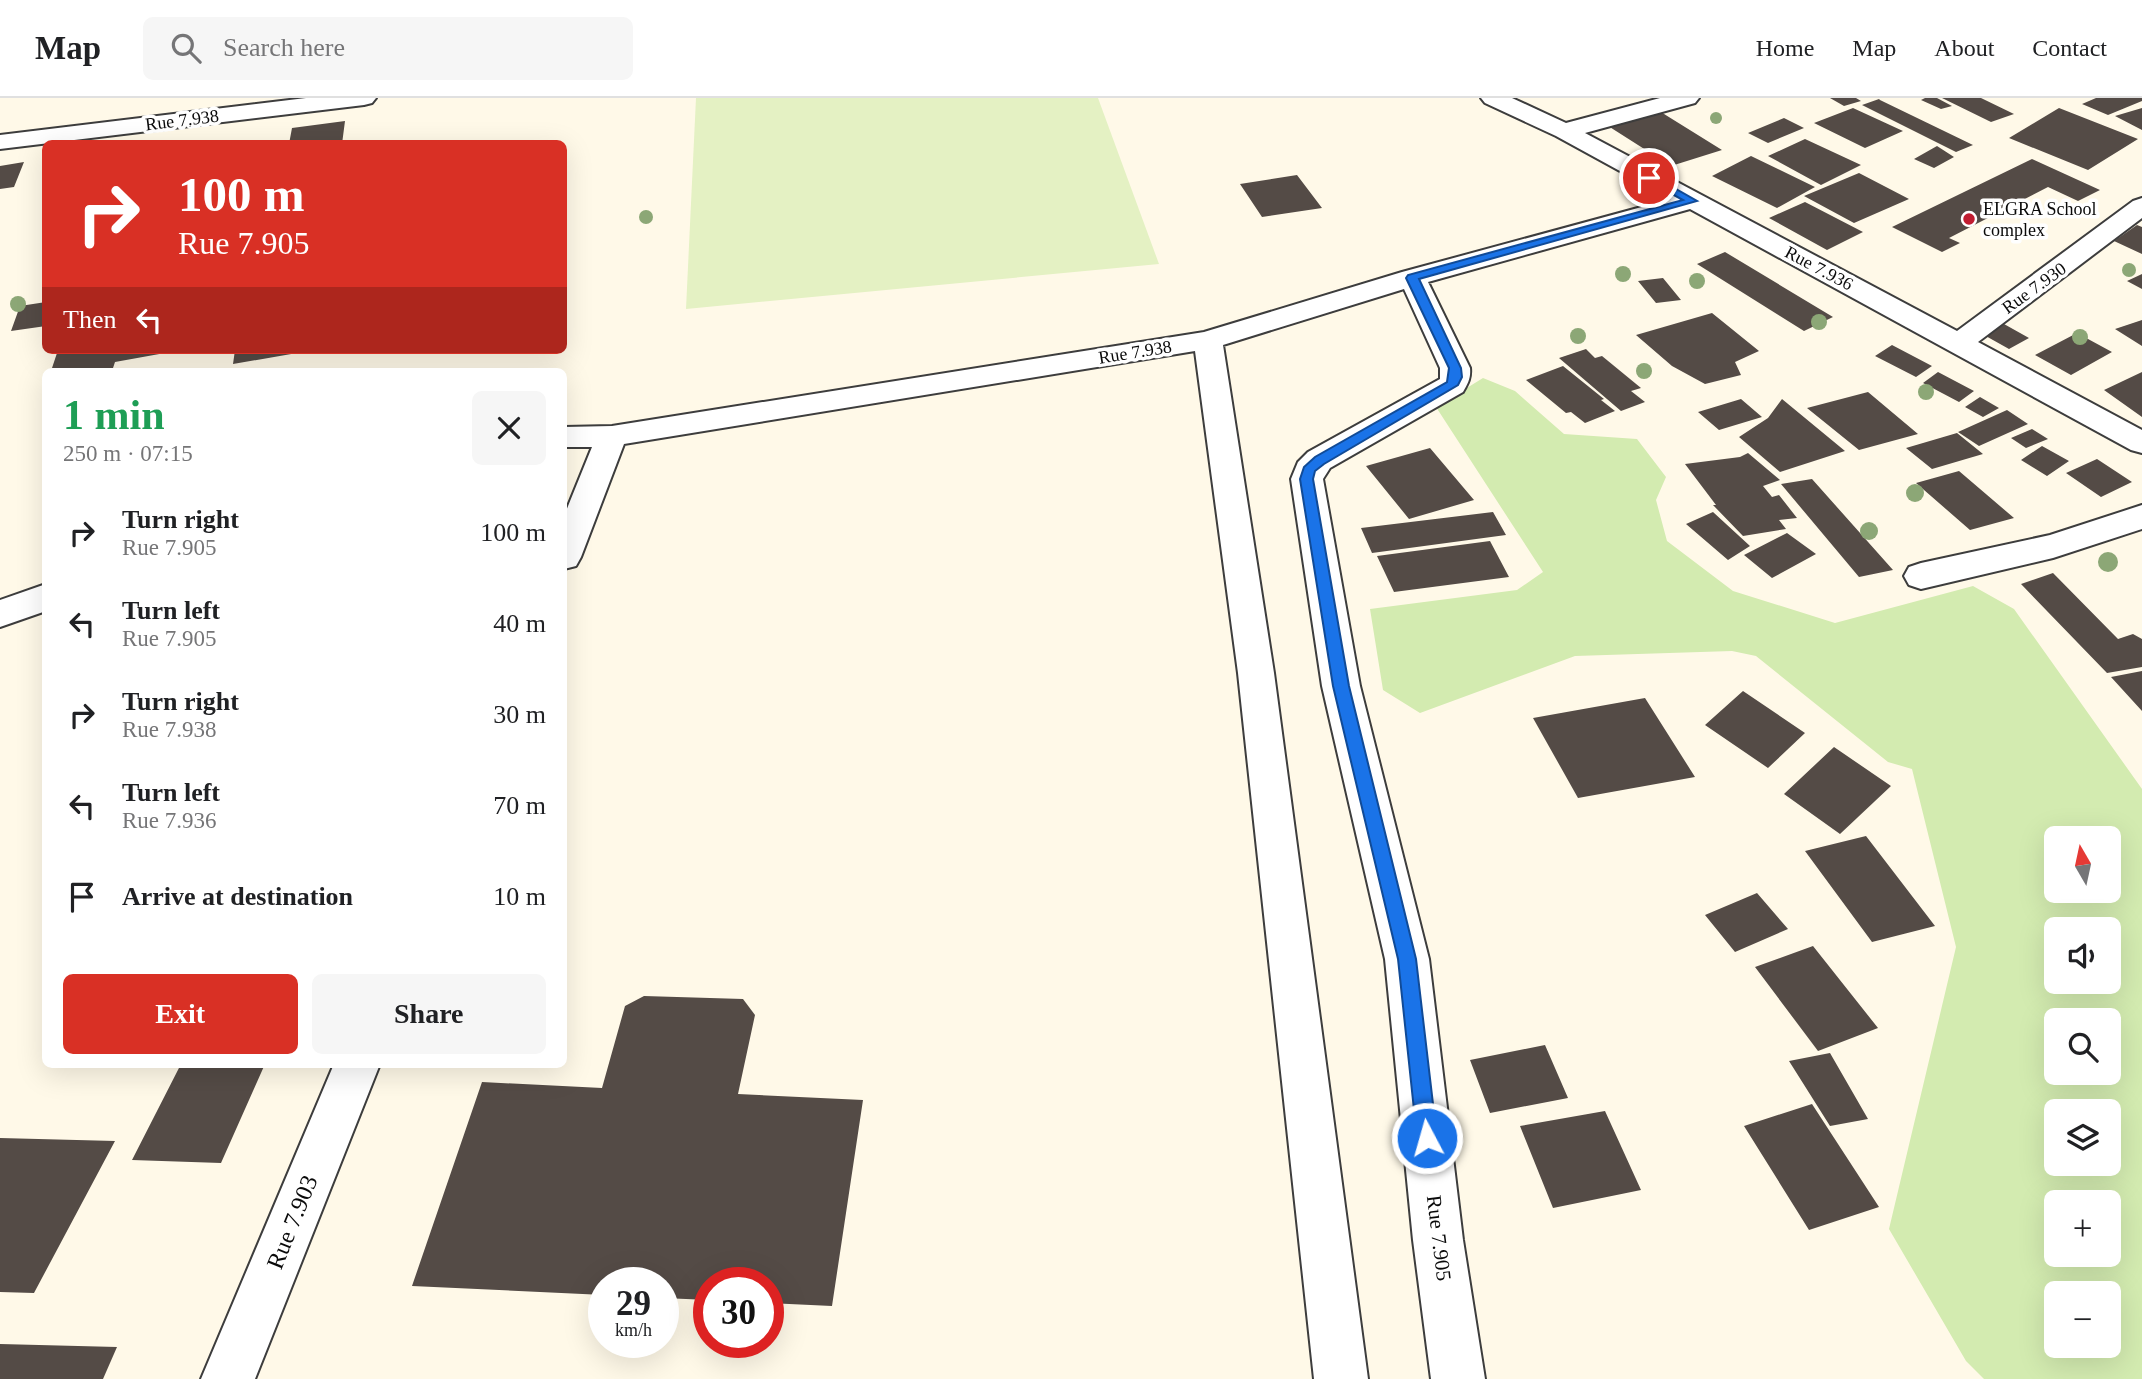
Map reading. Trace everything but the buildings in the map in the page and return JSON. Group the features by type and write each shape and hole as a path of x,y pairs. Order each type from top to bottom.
{"street":[{"name":"Rue 7.938","path":"0,142 364,98"},
{"name":"Rue 7.936","path":"1493,98 1564,131 2142,443"},
{"path":"1564,131 1687,98"},
{"name":"Rue 7.938","path":"567,437 612,436 1208,340 1412,278 1692,201"},
{"name":"Rue 7.930","path":"1959,343 2142,206"},
{"name":"Rue 7.905","path":"1412,278 1455,368 1456,377 1452,385 1319,460 1309,470 1307,479 1341,686 1407,959 1438,1240 1458,1379"},
{"path":"1208,340 1256,673 1341,1379"},
{"path":"567,548 612,436"},
{"path":"1921,576 2138,525"},
{"path":"0,614 42,598"},
{"name":"Rue 7.903","path":"228,1379 355,1068"}],"green space":[{"path":"696,98 1098,98 1159,264 686,309"},
{"path":"1483,378 1515,391 1564,434 1637,439 1666,477 1656,500 1667,541 1733,591 1835,623 1973,586 2014,609 2142,789 2142,1379 1984,1379 1966,1361 1889,1229 1956,947 1912,769 1888,762 1756,656 1732,651 1575,656 1420,713 1383,690 1370,609 1517,590 1543,572 1436,407"}],"place":[{"name":"ELGRA School complex","path":"1969,219"}],"route":[{"path":"1427,1138 1407,959 1341,686 1307,479 1309,470 1319,460 1452,385 1456,377 1455,368 1412,278 1692,201 1649,178"}]}
